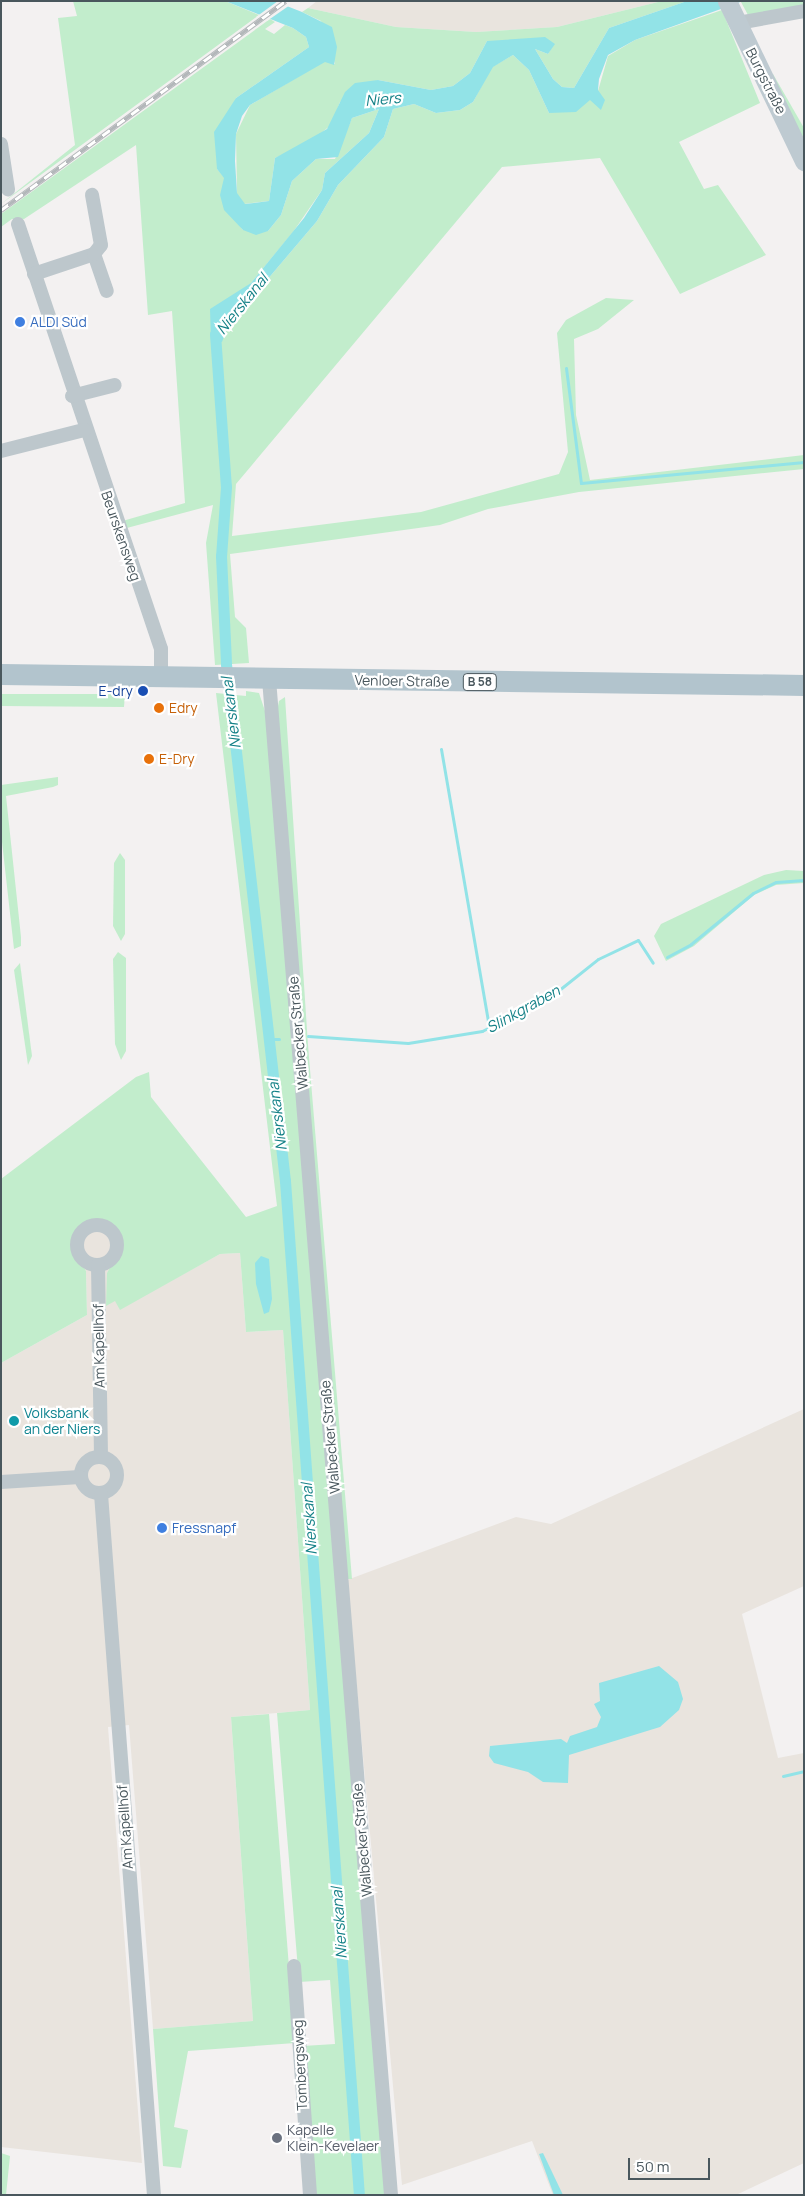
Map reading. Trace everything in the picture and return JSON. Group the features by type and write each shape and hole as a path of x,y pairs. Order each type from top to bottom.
{"main road":[{"name":"Venloer Straße","path":"1,674 804,685"}],"street":[{"path":"733,13 804,11"},
{"name":"Burgstraße","path":"733,13 804,160"},
{"path":"1,144 8,189"},
{"path":"34,274 94,254 102,245 92,195"},
{"name":"Beurskensweg","path":"18,224 72,396 160,649 161,676"},
{"path":"94,254 107,291"},
{"path":"72,396 115,385"},
{"path":"1,452 84,430"},
{"name":"Walbecker Straße","path":"269,679 391,2195"},
{"name":"Am Kapellhof","path":"98,1265 101,1457"},
{"path":"101,1457 113,1463 117,1476 113,1488 102,1494 87,1490 80,1477 84,1465 101,1457"},
{"path":"1,1482 80,1477"},
{"name":"Am Kapellhof","path":"102,1494 154,2195"},
{"name":"Tombergsweg","path":"294,1966 310,2195"}],"shaded area":[{"path":"317,1 662,1 557,27 476,32 396,27 308,8"},
{"path":"96,1219 111,1223 121,1237 121,1252 107,1273 120,1309 220,1254 240,1253 246,1332 283,1330 310,1710 231,1717 253,2021 153,2029 129,1725 108,1727 142,2163 1,2147 1,1363 87,1315 86,1271 71,1246 79,1226"},
{"path":"804,1409 804,1586 742,1614 778,1758 804,1753 804,2163 736,2195 553,2195 532,2141 402,2185 347,1580 516,1517 551,1524"}],"green space":[{"path":"73,1 225,1 259,15 1,204 75,145 58,18 77,16"},
{"path":"662,1 687,1 609,28 574,88 562,87 553,79 535,49 548,54 554,44 487,41 470,73 453,86 431,90 378,80 340,102 331,125 309,143 275,158 269,201 244,204 237,194 236,134 250,105 325,61 335,64 321,21 302,12 308,8 396,27 476,32 557,27"},
{"path":"804,1 804,6 748,15 741,2"},
{"path":"722,10 760,103 679,142 704,189 718,185 766,255 680,294 600,158 502,167 236,484 232,536 421,512 559,474 568,452 557,333 566,320 606,298 634,300 598,329 574,339 576,415 590,480 804,455 804,469 579,492 488,509 440,525 230,554 235,617 246,628 249,663 215,665 206,543 213,505 123,529 119,522 185,503 172,311 148,315 136,145 24,219 12,219 1,227 1,214 270,19 275,22 265,29 274,34 285,25 293,28 306,37 309,47 236,98 217,169 224,177 232,216 243,230 268,231 281,215 292,181 316,159 335,159 352,118 379,109 369,133 325,173 322,190 293,232 251,283 221,306 228,326 317,221 338,185 384,137 393,109 414,104 436,113 460,110 473,102 492,67 513,55 529,70 549,113 598,91 608,56 635,40"},
{"path":"773,74 804,128 804,146 771,75"},
{"path":"246,691 259,693 266,714 386,2195 313,2195 303,2046 335,2044 330,1980 299,1982 277,1713 310,1710 283,1330 246,1332 240,1253 220,1254 120,1310 115,1301 106,1306 107,1273 122,1245 111,1223 96,1219 79,1226 71,1246 86,1271 87,1315 1,1363 1,1179 136,1077 149,1072 151,1097 246,1217 277,1206 216,693 246,696"},
{"path":"1,694 125,694 124,707 1,706"},
{"path":"285,697 308,1045 352,1579 347,1579 277,711 279,701"},
{"path":"58,777 58,785 53,787 6,796 21,937 21,946 14,949 1,833 1,785"},
{"path":"120,853 125,860 125,934 121,941 113,926 114,863"},
{"path":"786,870 804,871 804,883 776,885 754,895 694,946 666,961 654,936 661,924 764,875"},
{"path":"118,952 126,958 126,1051 121,1060 115,1044 113,959"},
{"path":"20,963 32,1056 28,1065 14,970"},
{"path":"269,1714 295,2043 188,2051 174,2127 188,2130 181,2168 163,2166 153,2029 253,2021 231,1717"},
{"path":"1,2153 10,2156 6,2195 1,2195"}],"water":[{"name":"Niers","path":"225,1 274,1 302,12 332,27 337,47 334,65 325,62 250,105 242,116 236,134 235,161 237,193 245,204 269,201 275,158 327,129 345,92 355,83 378,80 431,90 453,86 470,73 487,41 545,37 555,44 548,54 535,49 553,79 562,87 574,88 609,28 687,1 743,1 635,40 608,55 599,79 598,90 605,100 601,110 590,100 576,112 549,113 529,70 513,55 493,67 473,102 460,110 436,113 414,104 393,109 384,137 338,185 317,221 228,326 222,342 211,341 210,309 251,283 304,218 322,190 325,173 369,133 379,109 352,118 338,157 316,159 292,181 281,215 268,231 256,235 243,230 224,210 220,195 224,178 217,169 214,132 236,98 309,47 306,37 293,28"},
{"path":"261,1256 269,1259 272,1299 269,1312 264,1314 256,1284 255,1263"},
{"path":"659,1666 678,1682 683,1699 679,1710 660,1727 569,1755 568,1783 543,1782 528,1772 494,1763 489,1756 490,1746 561,1739 567,1743 570,1736 597,1727 601,1717 594,1704 600,1701 599,1683"},
{"path":"543,2153 563,2195 554,2195 539,2154"}],"pier":[{"path":"278,1 290,5 267,21 256,17"}],"waterway":[{"name":"Nierskanal","path":"221,328 215,334 226,487 221,556 226,664 285,1181 359,2195"},
{"path":"566,368 581,483 804,462"},
{"path":"441,749 489,1027"},
{"path":"667,957 691,944 753,893 776,882 804,880"},
{"name":"Slinkgraben","path":"308,1036 408,1043 482,1031 554,994 598,959 638,940 653,963"},
{"path":"270,1039 279,1039"},
{"path":"783,1776 804,1771"}],"railway":[{"path":"1,210 286,1"}],"place":[{"name":"ALDI Süd","path":"20,322"},
{"name":"E-dry","path":"143,691"},
{"name":"Edry","path":"159,708"},
{"name":"E-Dry","path":"149,759"},
{"name":"Volksbank an der Niers","path":"14,1421"},
{"name":"Fressnapf","path":"162,1528"},
{"name":"Kapelle Klein-Kevelaer","path":"277,2138"}]}
